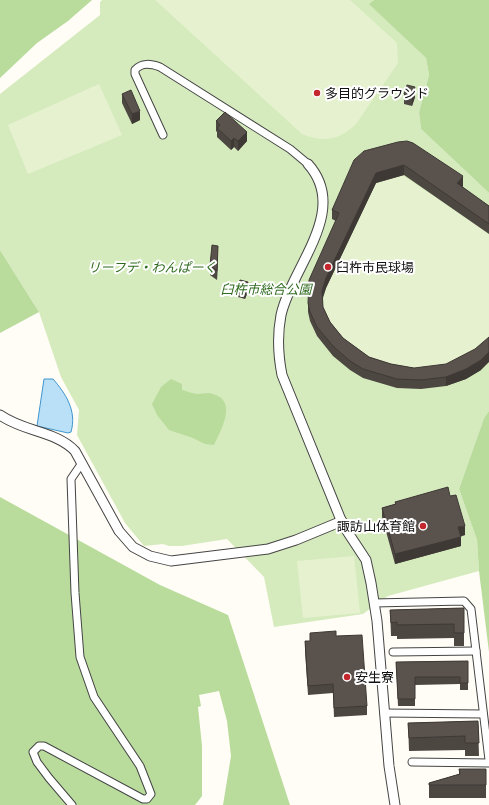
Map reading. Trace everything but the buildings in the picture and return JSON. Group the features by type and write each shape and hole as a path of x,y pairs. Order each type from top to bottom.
{"street":[{"path":"163,135 135,74 135,70 142,65 147,64 160,67 290,149 308,164 320,181 323,193 319,228 282,314 278,343 279,362 285,382 342,521 366,560 374,603 389,766 395,805"},
{"path":"0,416 18,426 54,436 67,442 75,451 119,531 133,547 150,556 171,561 268,549 296,540 342,521"},
{"path":"72,805 38,762 33,752 39,746 44,746 143,799 147,798 151,794 140,766 94,697 80,657 75,593 70,479 82,463"},
{"path":"374,603 464,601 471,609 489,761 412,762"},
{"path":"394,652 476,651"},
{"path":"384,714 484,714"}],"green space":[{"path":"0,0 92,0 68,21 37,43 0,78"},
{"name":"臼杵市総合公園","path":"102,0 374,0 370,4 426,58 429,75 419,112 421,129 489,193 489,411 484,418 459,489 477,540 479,571 388,596 363,614 274,627 264,577 227,539 182,546 169,546 163,544 144,546 125,523 77,435 79,410 61,377 39,312 0,250 0,94 100,15 100,2"},
{"name":"多目的グラウンド","path":"155,0 350,0 397,43 398,63 356,124 337,137 324,139 310,137 302,134"},
{"path":"374,0 489,0 489,193 421,129 419,112 429,75 426,58 369,4"},
{"path":"99,84 122,135 28,174 8,125"},
{"path":"402,175 489,233 489,346 421,377 343,347 322,307 326,288 375,185 378,182"},
{"path":"0,250 39,312 0,333"},
{"path":"171,379 182,384 182,390 196,394 211,393 221,398 225,403 226,416 214,445 205,444 193,438 169,430 157,415 152,404 161,387"},
{"path":"489,411 489,652 479,571 477,540 459,489 484,418"},
{"path":"0,497 160,585 228,615 290,805 223,805 231,756 227,721 219,691 199,695 201,706 198,707 202,746 202,796 195,805 0,805"},
{"path":"354,556 360,613 303,618 297,561"}],"water":[{"path":"44,379 53,379 66,397 73,417 71,432 68,433 37,426"}],"place":[{"name":"多目的グラウンド","path":"317,93"},
{"name":"臼杵市民球場","path":"328,267"},
{"name":"諏訪山体育館","path":"423,526"},
{"name":"安生寮","path":"347,677"}],"park label":[{"name":"リーフデ・わんぱーく","path":"152,267"}]}
